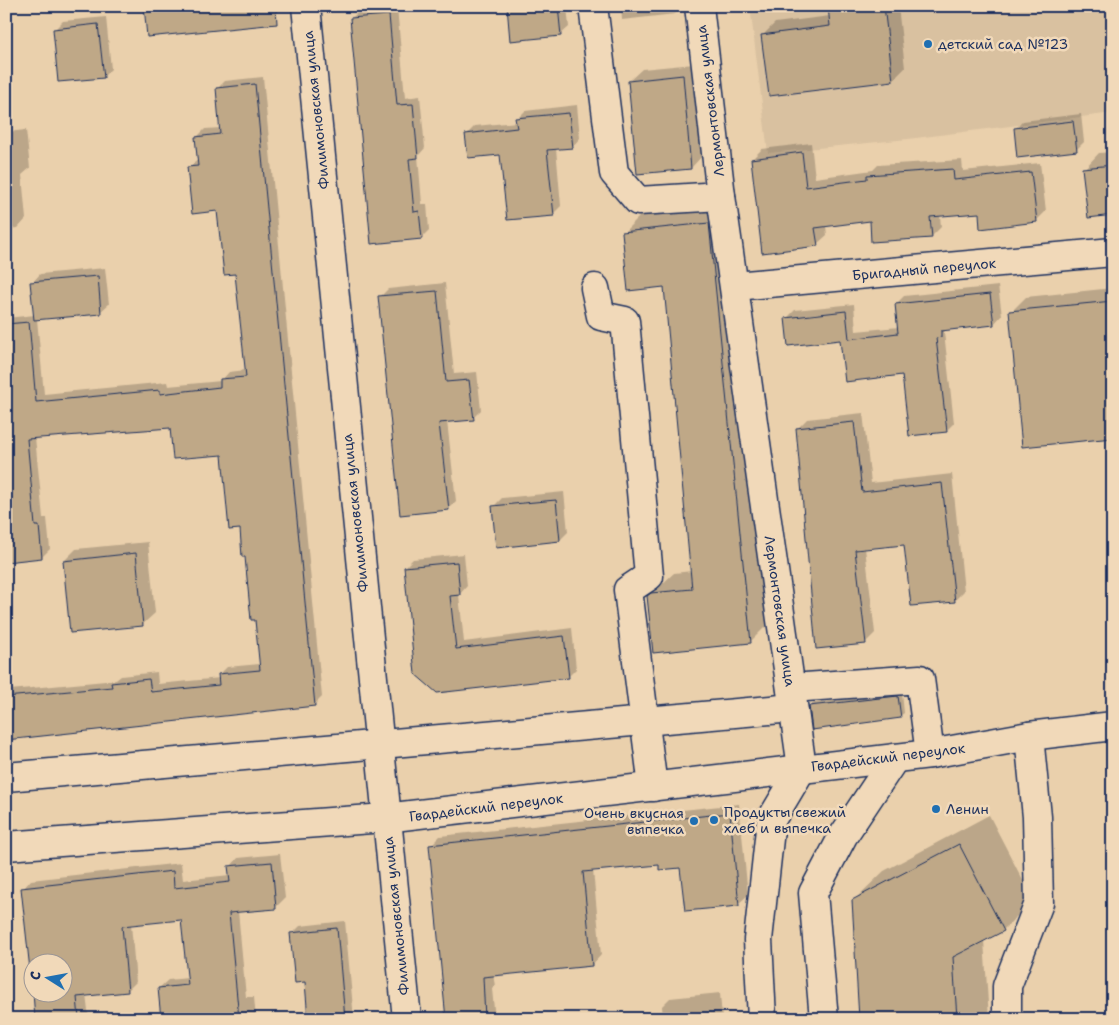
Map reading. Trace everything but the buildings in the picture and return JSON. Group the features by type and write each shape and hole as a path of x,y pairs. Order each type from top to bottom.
{"street":[{"name":"Филимоновская улица","path":"306,6 385,818 407,1019"},
{"name":"Лермонтовская улица","path":"594,6 614,173 638,201 721,196"},
{"name":"Лермонтовская улица","path":"699,6 721,196 802,768"},
{"name":"Бригадный переулок","path":"735,286 1113,252"},
{"path":"595,288 601,316 625,321 649,576 628,590 653,787"},
{"path":"6,777 645,721 920,679 930,754"},
{"name":"Гвардейский переулок","path":"6,846 385,818 930,754 1029,736 1113,726"},
{"path":"1007,1019 1007,986 1039,902 1037,817 1029,736"},
{"path":"824,1019 813,893 843,836 895,758"},
{"path":"762,1019 758,940 768,865 771,820 802,768"}],"shaded area":[{"name":"детский сад №123","path":"750,6 1113,6 1113,113 908,139 768,153"}],"place":[{"name":"детский сад №123","path":"928,44"},
{"name":"Ленин","path":"936,809"},
{"name":"Продукты свежий хлеб и выпечка","path":"714,820"},
{"name":"Очень вкусная выпечка","path":"694,821"}]}
